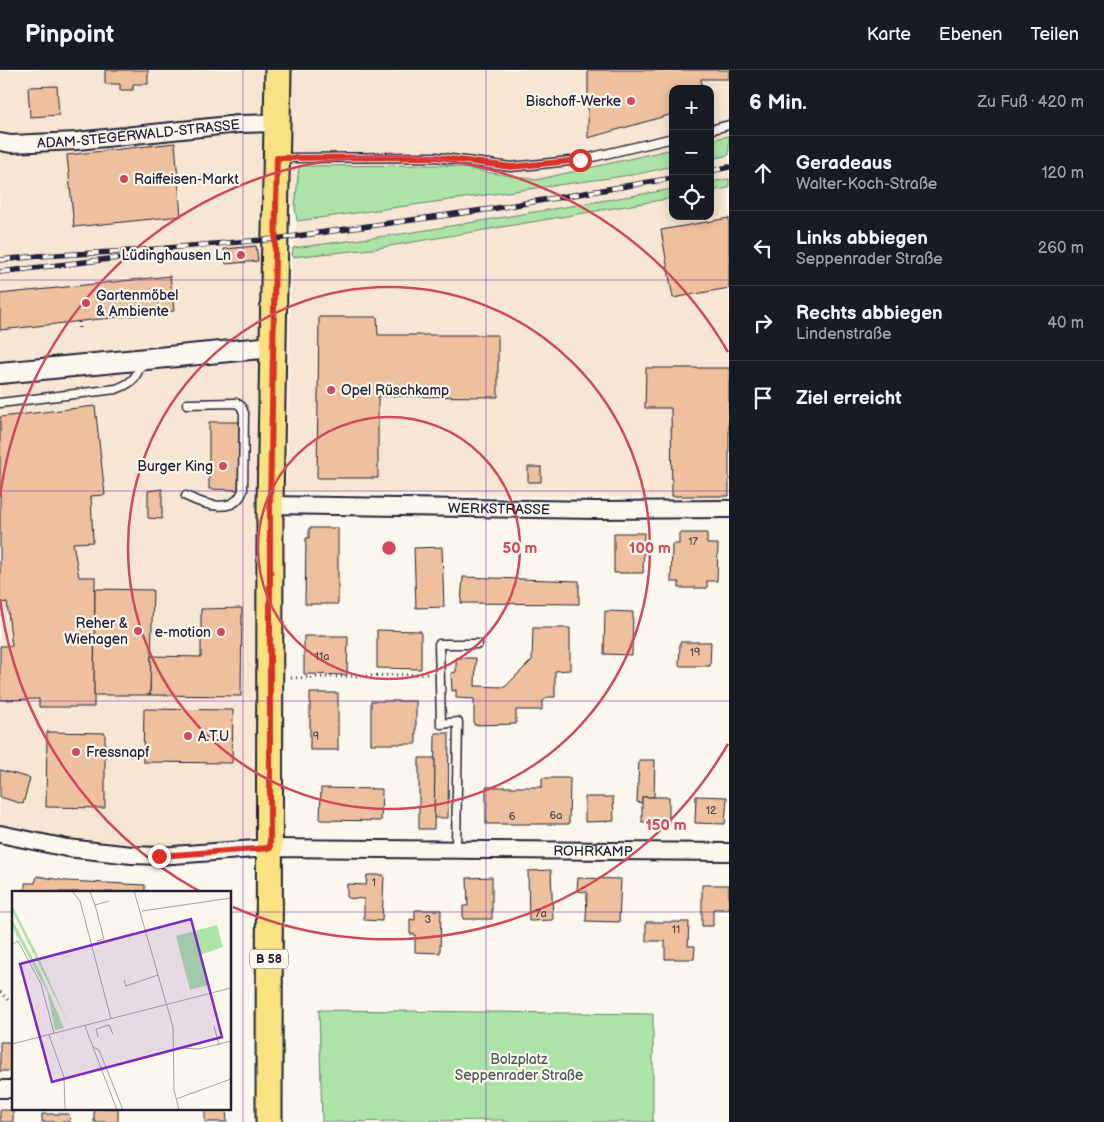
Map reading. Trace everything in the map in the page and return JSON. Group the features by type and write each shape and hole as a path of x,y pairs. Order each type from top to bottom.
{"main road":[{"name":"B 58","path":"270,1122 270,505 278,70"}],"street":[{"name":"ADAM-STEGERWALD-STRASSE","path":"0,142 11,144 76,141 239,124 277,123"},
{"path":"0,373 273,347"},
{"name":"WERKSTRASSE","path":"270,505 597,510 729,509"},
{"name":"ROHRKAMP","path":"1,839 132,855 159,856 270,848 729,852"}],"lane":[{"path":"714,129 729,125"},
{"path":"277,158 436,157 511,167 580,160 669,139"},
{"path":"0,403 116,389 128,385 137,376 143,359"},
{"path":"186,496 203,504 229,505 236,503 241,497 243,490 244,413 241,406 236,403 187,404"},
{"path":"456,849 458,722 441,724 439,644 478,644"}],"path":[{"path":"79,322 79,330"},
{"path":"270,679 439,674"},
{"path":"0,992 8,999 12,1000"}],"shaded area":[{"path":"0,70 729,70 729,136 714,139 714,85 669,85 669,150 536,181 445,165 299,166 295,208 266,211 264,842 131,853 0,827"},
{"path":"729,155 729,179 714,181 714,158"},
{"path":"669,167 669,190 408,233 293,248 297,221 638,174"},
{"path":"729,188 729,499 286,492 292,257 372,249 669,199 669,220 714,220 714,190"}],"green space":[{"path":"729,136 729,155 714,158 714,139"},
{"path":"669,150 669,167 638,174 297,221 295,208 299,166 445,165 536,180"},
{"path":"729,179 729,188 714,190 714,181"},
{"path":"669,190 669,199 372,249 292,257 293,248 408,233"},
{"name":"Bolzplatz Seppenrader Straße","path":"319,1010 653,1014 653,1122 503,1122 503,1120 322,1122"}],"building":[{"path":"105,70 148,70 148,84 133,84 133,90 120,90 120,84 105,84"},
{"name":"Bischoff-Werke","path":"588,70 729,70 729,79 701,79 702,85 669,85 669,115 588,138"},
{"path":"57,86 59,115 30,117 28,87"},
{"name":"Raiffeisen-Markt","path":"175,143 181,216 74,227 67,155"},
{"path":"729,218 729,288 673,298 661,230"},
{"name":"Lüdinghausen Ln","path":"256,246 258,261 226,264 224,249"},
{"name":"Gartenmöbel & Ambiente","path":"170,276 174,311 0,330 0,294"},
{"path":"319,317 377,317 378,335 498,335 498,397 378,396 378,478 317,478"},
{"path":"646,368 729,368 729,496 672,496 671,408 645,408"},
{"path":"95,406 105,495 91,496 93,542 73,543 79,577 95,577 94,707 39,707 39,699 0,700 0,646 12,646 7,602 0,603 0,417"},
{"name":"Burger King","path":"209,422 239,422 238,490 209,489"},
{"path":"528,467 541,467 541,482 528,482"},
{"path":"162,489 162,519 148,518 148,491"},
{"path":"309,528 338,528 338,604 305,604 306,538 309,538"},
{"path":"614,533 644,533 643,573 614,573"},
{"path":"679,533 707,533 707,544 718,544 717,581 707,581 707,588 679,588 679,582 671,582 672,544 679,544"},
{"path":"442,547 444,607 416,608 414,548"},
{"path":"463,577 579,581 579,604 461,603"},
{"path":"95,589 153,590 150,695 94,695"},
{"name":"e-motion","path":"242,608 241,696 150,695 151,656 201,657 201,609"},
{"path":"605,611 633,612 632,655 604,654"},
{"path":"533,628 570,628 570,670 555,671 555,697 548,697 542,702 542,710 516,710 516,724 474,725 474,699 456,698 456,690 452,691 451,673 456,672 456,658 476,658 475,686 505,687 532,660"},
{"path":"377,630 421,631 421,669 377,668"},
{"path":"304,636 348,636 347,675 304,674"},
{"path":"680,642 711,642 710,666 679,666"},
{"path":"310,693 338,693 338,750 310,750"},
{"path":"371,701 416,701 416,744 371,744"},
{"name":"A.T.U","path":"144,709 233,710 232,763 143,762"},
{"name":"Fressnapf","path":"47,732 105,733 105,808 46,807"},
{"path":"435,733 449,733 448,818 434,818"},
{"path":"419,758 435,758 434,829 419,829"},
{"path":"639,760 655,760 654,797 642,797 642,803 637,802"},
{"path":"0,770 30,778 23,804 0,797"},
{"path":"542,778 570,778 569,824 486,824 486,787 542,787"},
{"path":"321,788 382,789 381,821 320,820"},
{"path":"696,796 727,797 725,824 695,823"},
{"path":"585,797 613,797 614,821 585,822"},
{"path":"642,797 669,797 669,822 642,822"},
{"path":"551,870 553,920 529,921 528,871"},
{"path":"367,875 384,875 382,921 364,920 364,899 347,898 347,884 366,885"},
{"path":"37,876 67,881 145,885 145,891 25,891 25,883 35,883"},
{"path":"492,877 492,919 463,919 463,906 468,906 467,878"},
{"path":"578,878 621,879 619,922 586,921 587,892 577,891"},
{"path":"702,885 729,885 729,909 713,909 713,926 702,926"},
{"path":"415,910 441,910 440,953 415,952 415,934 410,934 410,919 415,920"},
{"path":"646,922 689,922 688,946 695,946 694,959 665,959 665,941 646,941"},
{"path":"0,1042 12,1042 12,1071 0,1071"},
{"path":"0,1110 13,1110 13,1122 0,1122"},
{"path":"94,1110 118,1110 118,1122 94,1122"},
{"path":"205,1110 226,1110 227,1122 205,1122"},
{"path":"42,1114 69,1114 70,1122 42,1122"}],"railway":[{"path":"714,170 729,167"},
{"path":"0,260 275,239 491,209 669,179"},
{"path":"0,272 118,258"}],"place":[{"name":"Bischoff-Werke","path":"631,101"},
{"name":"Raiffeisen-Markt","path":"124,179"},
{"name":"Lüdinghausen Ln","path":"241,255"},
{"name":"Gartenmöbel & Ambiente","path":"86,303"},
{"name":"Opel Rüschkamp","path":"331,390"},
{"name":"Burger King","path":"223,466"},
{"name":"Reher & Wiehagen","path":"138,631"},
{"name":"e-motion","path":"221,632"},
{"name":"A.T.U","path":"188,736"},
{"name":"Fressnapf","path":"76,752"}],"route":[{"path":"159,856 270,848 270,505 277,158 436,157 511,167 580,160"}]}
